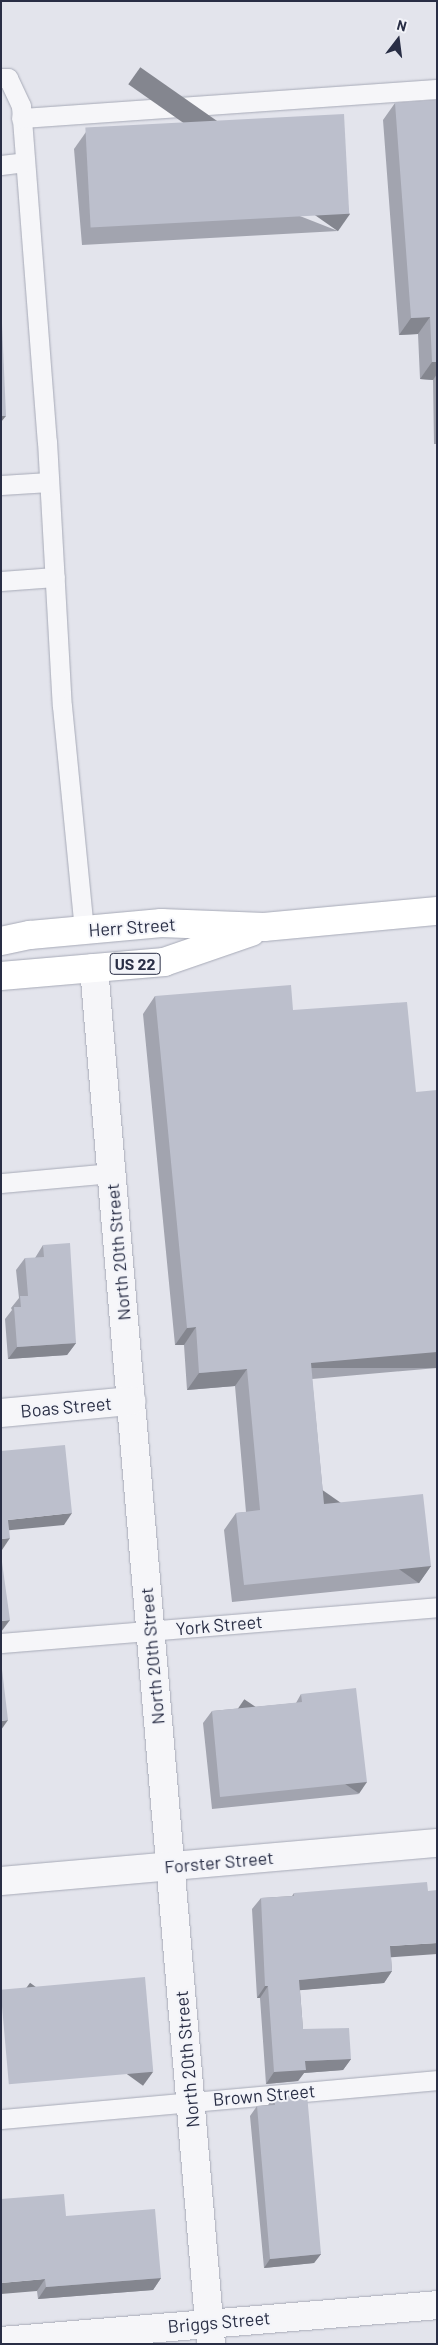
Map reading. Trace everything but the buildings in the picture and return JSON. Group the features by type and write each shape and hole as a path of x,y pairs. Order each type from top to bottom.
{"main road":[{"name":"Herr Street","path":"1,941 30,935 161,923 264,927 437,912"},
{"name":"Herr Street","path":"1,976 164,962 264,927"},
{"name":"US 22","path":"1,931 30,935"}],"street":[{"name":"North 20th Street","path":"94,968 210,2333"},
{"name":"Boas Street","path":"1,1412 131,1401"},
{"name":"Forster Street","path":"1,1881 437,1843"},
{"name":"Briggs Street","path":"1,2340 210,2333 437,2305"}],"lane":[{"path":"1,78 8,78 20,106 49,482 62,706 84,930"},
{"path":"21,118 437,88"},
{"path":"1,164 25,162"},
{"path":"1,485 49,482"},
{"path":"1,581 55,577"},
{"path":"1,1182 111,1173"},
{"name":"York Street","path":"1,1643 437,1607"},
{"name":"Brown Street","path":"1,2119 437,2080"}]}
